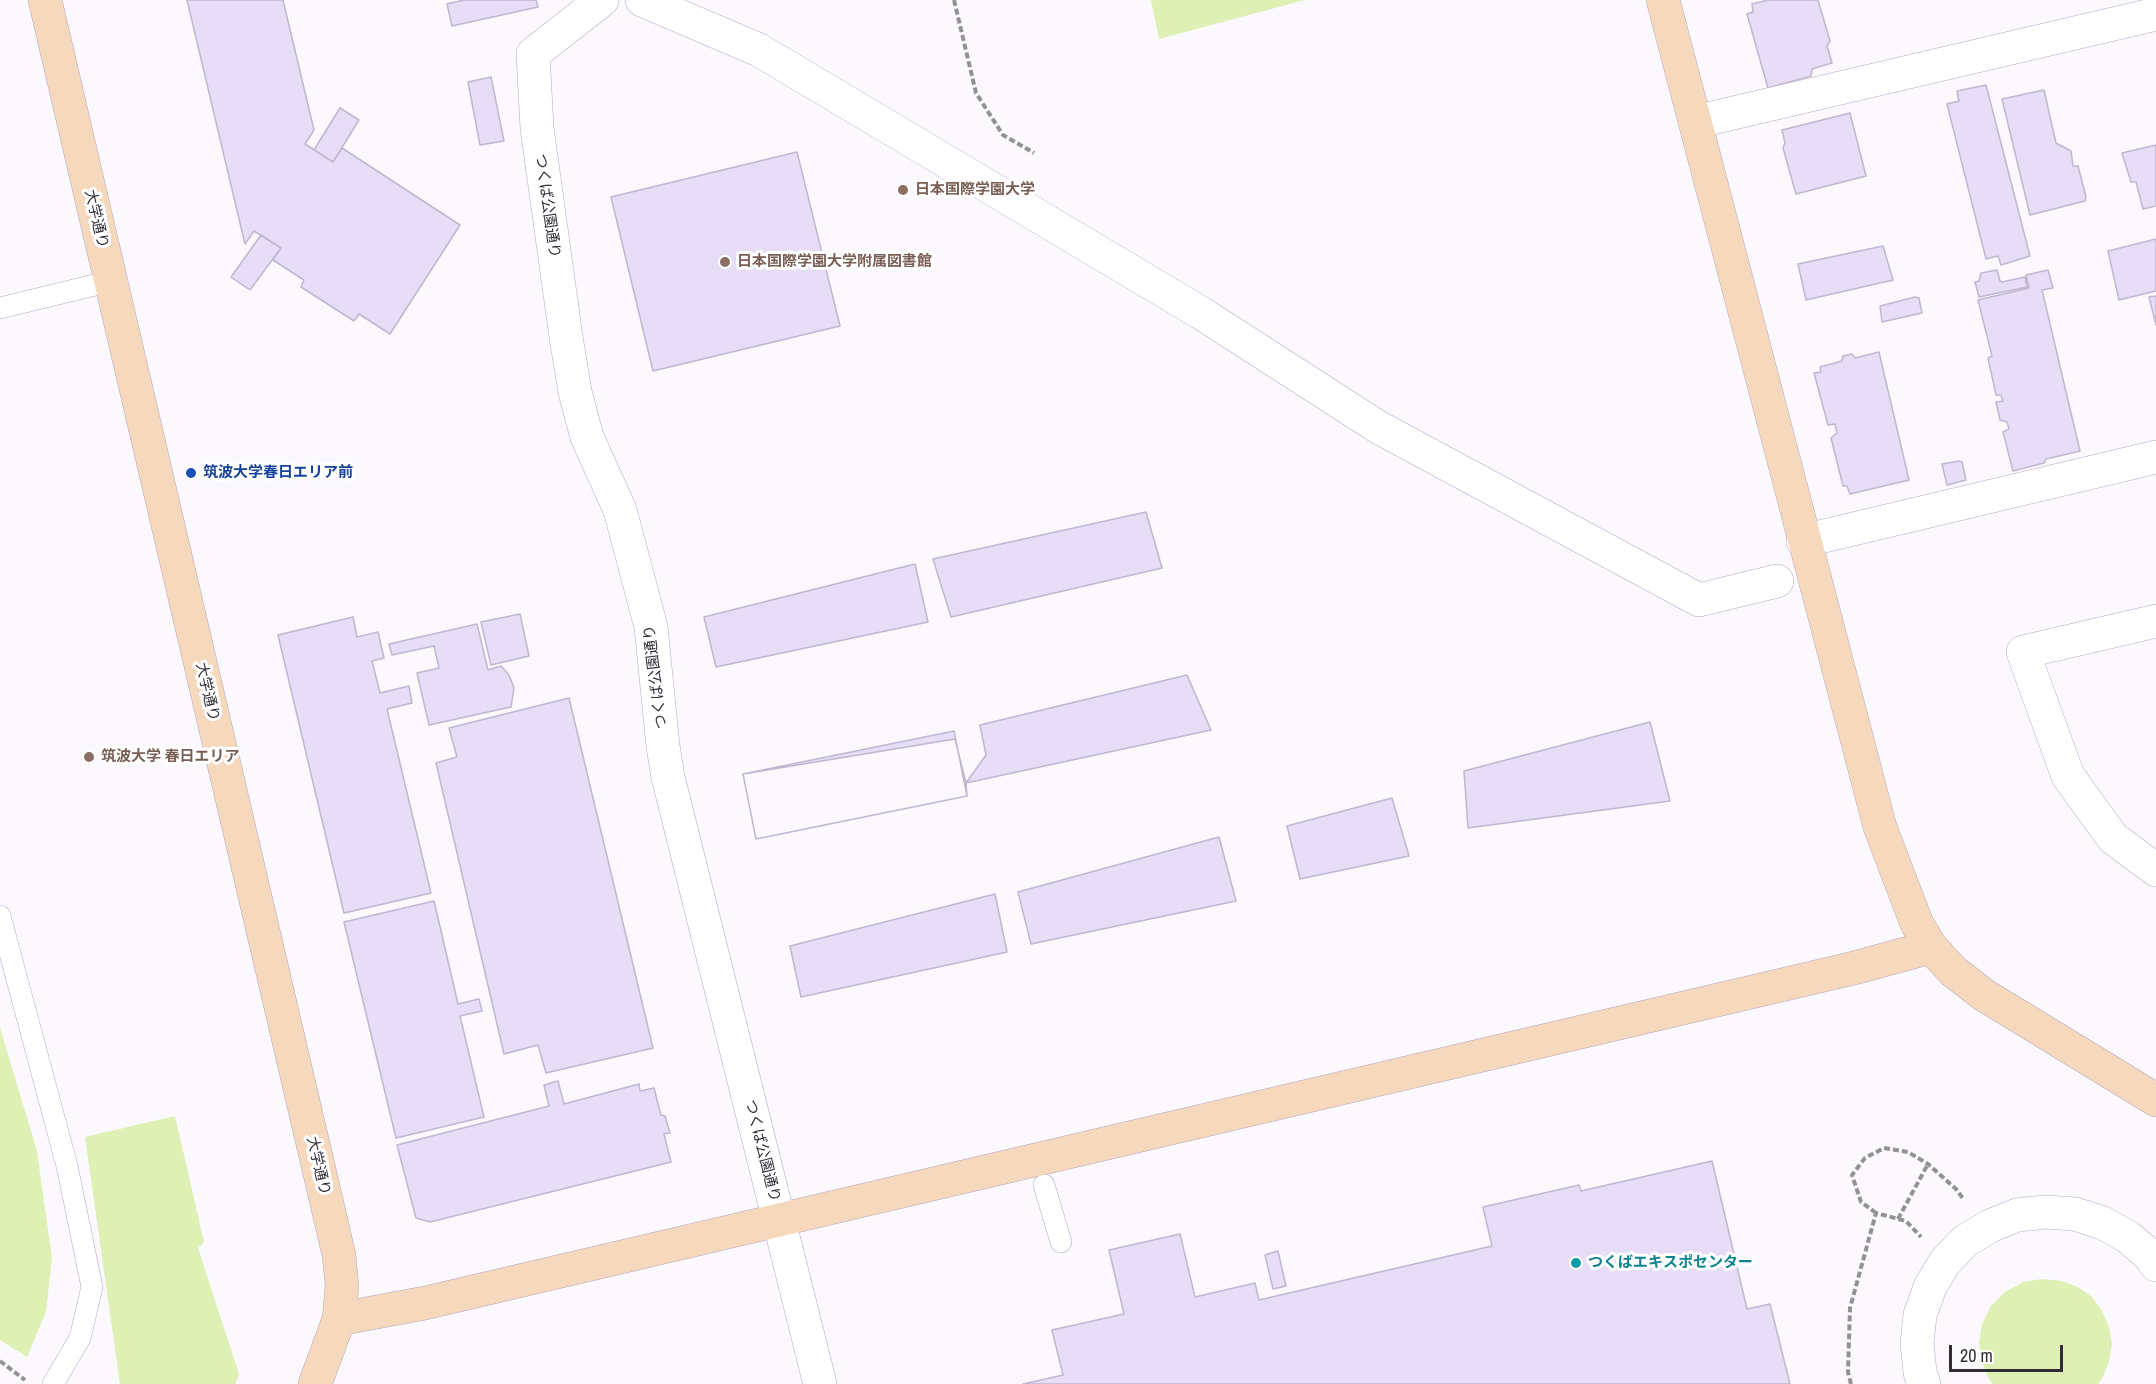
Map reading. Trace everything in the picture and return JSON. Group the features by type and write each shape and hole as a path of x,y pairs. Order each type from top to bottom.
{"street":[{"name":"大学通り","path":"45,0 339,1256 342,1286 339,1319 315,1384"},
{"name":"つくば公園通り","path":"602,0 533,54 537,128 575,392 587,437 620,510 651,627 668,777 820,1384"},
{"path":"642,0 759,50 1201,313 1378,427 1699,600 1777,581"},
{"path":"1663,0 1803,541 1880,827 1911,908 1931,947 1953,971 1984,995 2156,1100"},
{"path":"1695,122 2156,14"},
{"path":"1803,541 2156,457"},
{"path":"2156,621 2023,652 2068,776 2113,838 2156,870"},
{"path":"339,1319 425,1303 1854,968 1931,947"},
{"path":"1924,1384 1920,1372 1917,1343 1920,1315 1930,1287 1945,1262 1965,1241 1984,1230 2017,1215 2046,1212 2075,1214 2103,1223 2128,1237 2149,1255 2156,1265"}],"lane":[{"path":"0,308 111,281"},
{"path":"0,916 67,1166 92,1287 80,1338 53,1384"},
{"path":"1044,1185 1061,1242"}],"path":[{"path":"954,0 976,93 1003,135 1034,153"},
{"path":"1945,1262 1906,1221 1876,1213 1861,1202 1852,1175 1865,1158 1884,1148 1908,1152 1928,1164 1956,1189 1984,1230"},
{"path":"1898,1219 1928,1164"},
{"path":"1851,1384 1848,1372 1850,1308 1876,1213"},
{"path":"0,1361 30,1384"}],"green space":[{"path":"1151,0 1305,0 1159,39"},
{"path":"0,1028 37,1151 52,1258 46,1312 27,1357 0,1340"},
{"path":"175,1116 204,1242 198,1248 239,1374 235,1384 120,1384 85,1137"},
{"path":"2042,1279 2062,1281 2078,1287 2092,1297 2102,1311 2109,1327 2112,1344 2109,1361 2098,1384 1993,1384 1990,1381 1982,1363 1979,1343 1982,1324 1991,1306 2005,1292 2023,1282"}],"building":[{"path":"187,0 283,0 314,130 305,144 333,162 342,148 460,225 390,334 359,314 354,321 301,287 304,280 273,260 281,248 254,231 245,244"},
{"path":"464,0 536,0 538,7 452,26 447,4"},
{"path":"1768,0 1818,0 1830,41 1827,46 1832,63 1812,69 1811,76 1768,88 1747,14 1753,12 1752,4"},
{"path":"491,77 504,141 480,145 468,82"},
{"path":"1986,85 2030,256 2001,265 1998,256 1986,259 1947,104 1959,101 1957,91"},
{"path":"2044,90 2056,143 2071,151 2073,166 2078,166 2086,197 2085,201 2030,215 2002,99"},
{"path":"340,108 359,120 333,162 314,150"},
{"path":"1850,113 1866,176 1796,194 1783,148 1785,143 1782,130"},
{"path":"2156,145 2156,206 2143,209 2136,182 2131,182 2122,153"},
{"name":"日本国際学園大学附属図書館","path":"797,152 840,326 653,371 611,197"},
{"path":"261,235 281,248 250,290 231,277"},
{"path":"2156,239 2156,291 2119,300 2108,251"},
{"path":"1883,246 1893,280 1806,300 1798,264"},
{"path":"1997,270 2000,281 2025,277 2027,287 1979,297 1975,282 1979,281 1981,273"},
{"path":"2048,270 2053,288 2042,290 2080,451 2046,459 2044,463 2013,471 2003,432 2009,429 2007,422 2000,420 1996,402 2003,401 2001,395 1996,395 1988,358 1992,356 1978,300 2029,288 2026,275"},
{"path":"2156,296 2156,325 2149,297"},
{"path":"1919,298 1922,313 1882,322 1880,306"},
{"path":"1879,352 1909,480 1850,494 1847,486 1843,486 1831,438 1837,433 1835,424 1828,425 1814,373 1821,372 1820,367 1842,361 1843,356 1852,354 1855,358"},
{"path":"1962,462 1966,480 1947,485 1942,464"},
{"path":"1146,512 1162,568 951,617 933,559"},
{"path":"915,564 928,622 716,667 704,617"},
{"path":"520,614 529,656 491,665 481,622"},
{"path":"353,617 357,637 378,632 384,658 372,661 380,693 409,686 412,703 387,709 431,893 344,913 278,635"},
{"path":"477,624 488,670 501,666 509,675 514,688 511,707 429,725 417,673 439,668 434,646 392,655 389,644"},
{"path":"1187,675 1211,730 966,783 986,755 980,725"},
{"path":"569,698 653,1048 546,1073 538,1045 504,1054 436,763 457,757 449,728"},
{"path":"1650,722 1670,801 1468,828 1464,771"},
{"path":"954,731 967,796 756,839 743,774"},
{"path":"955,739 967,796 756,839 743,774"},
{"path":"1392,798 1409,856 1300,879 1287,826"},
{"path":"1219,837 1236,901 1031,944 1018,892"},
{"path":"995,894 1007,952 801,997 790,946"},
{"path":"434,901 458,1004 479,999 482,1011 460,1016 484,1117 396,1138 344,922"},
{"path":"558,1081 564,1104 639,1084 640,1091 654,1088 661,1115 665,1116 670,1133 664,1134 671,1162 430,1222 416,1218 397,1145 549,1106 544,1085"},
{"name":"つくばエキスポセンター","path":"1712,1161 1747,1309 1770,1304 1790,1384 1023,1384 1063,1375 1052,1330 1124,1314 1109,1250 1180,1234 1195,1297 1255,1283 1259,1300 1492,1246 1483,1207 1579,1185 1581,1191"},
{"path":"1278,1251 1286,1286 1273,1289 1265,1255"}],"place":[{"name":"日本国際学園大学","path":"903,190"},
{"name":"日本国際学園大学附属図書館","path":"725,262"},
{"name":"筑波大学春日エリア前","path":"191,473"},
{"name":"筑波大学 春日エリア","path":"89,757"},
{"name":"つくばエキスポセンター","path":"1576,1263"}]}
